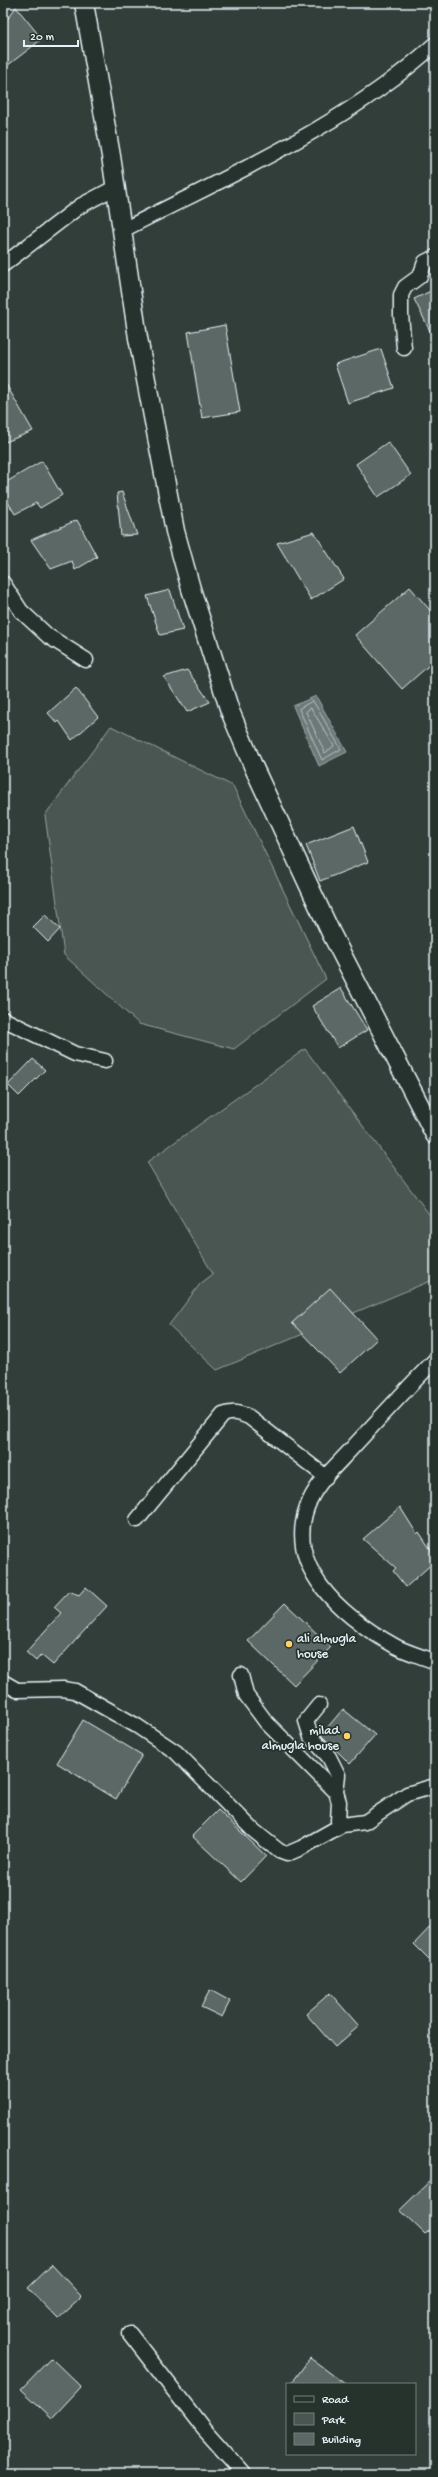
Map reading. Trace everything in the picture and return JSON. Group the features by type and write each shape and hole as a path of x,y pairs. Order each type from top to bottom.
{"street":[{"path":"84,3 123,230 138,338 175,531 191,589 230,711 328,926 435,1136"},
{"path":"123,230 294,141 346,110 418,60 435,44"},
{"path":"3,265 80,206 116,187"},
{"path":"404,348 401,295 406,287 420,276 425,262 435,257"},
{"path":"3,583 21,611 48,636 86,660"},
{"path":"3,1019 75,1054 105,1061"},
{"path":"435,1360 326,1477 310,1499 303,1520 301,1535 303,1552 314,1578 339,1605 364,1627 397,1647 435,1662"},
{"path":"136,1520 223,1415 229,1413 239,1413 249,1417 326,1477"},
{"path":"241,1675 246,1695 266,1722 336,1792"},
{"path":"3,1682 17,1690 63,1689 76,1691 137,1726 176,1752 254,1830 279,1851 287,1854 342,1826 365,1822 407,1794 435,1786"},
{"path":"319,1705 306,1721 311,1737 329,1757 338,1775 336,1792 339,1802 338,1821 342,1826"},
{"path":"130,2334 203,2428 244,2474"}],"green space":[{"path":"111,726 233,786 326,979 234,1049 139,1024 64,955 45,815"},
{"path":"305,1049 435,1222 435,1279 217,1370 169,1325 200,1284 213,1274 147,1162"}],"water":[{"path":"316,696 347,752 319,766 293,706"}],"building":[{"path":"16,7 42,39 3,69 3,25"},
{"path":"435,289 435,341 414,299"},
{"path":"225,325 240,412 202,418 188,332"},
{"path":"381,349 394,388 348,403 335,364"},
{"path":"3,379 33,431 3,443"},
{"path":"388,442 411,475 378,497 356,464"},
{"path":"42,461 62,495 40,508 36,503 15,514 3,494 3,484"},
{"path":"122,492 137,535 121,536 117,493"},
{"path":"77,520 97,557 75,570 72,561 51,569 31,540"},
{"path":"314,532 344,579 311,600 277,543"},
{"path":"410,587 435,616 435,660 402,689 355,635"},
{"path":"170,590 183,630 160,635 147,596"},
{"path":"187,670 210,702 187,712 164,677"},
{"path":"76,688 98,717 72,740 59,721 57,723 48,713"},
{"path":"354,826 368,862 320,881 306,845"},
{"path":"45,915 60,929 48,942 33,927"},
{"path":"341,988 367,1030 338,1048 312,1006"},
{"path":"33,1059 45,1070 19,1096 8,1085"},
{"path":"330,1288 377,1339 340,1373 292,1323"},
{"path":"400,1507 417,1534 419,1532 435,1556 435,1561 406,1587 393,1571 396,1568 363,1539"},
{"path":"86,1587 107,1606 53,1665 41,1655 36,1661 26,1652 61,1613 54,1607 69,1591 79,1595"},
{"name":"ali almugla house","path":"285,1603 331,1647 294,1685 248,1641"},
{"name":"milad almugla house","path":"343,1709 375,1735 350,1764 321,1735"},
{"path":"83,1720 142,1755 116,1799 57,1763"},
{"path":"218,1810 266,1856 241,1882 192,1836"},
{"path":"435,1922 435,1965 414,1944"},
{"path":"210,1990 230,2001 222,2017 201,2007"},
{"path":"330,1993 359,2026 335,2047 306,2014"},
{"path":"435,2176 435,2227 425,2234 400,2210"},
{"path":"52,2265 82,2297 58,2319 28,2288"},
{"path":"51,2358 81,2387 52,2418 21,2389"},
{"path":"310,2358 344,2383 292,2383"}],"place":[{"name":"ali almugla house","path":"289,1644"},
{"name":"milad almugla house","path":"347,1736"}]}
